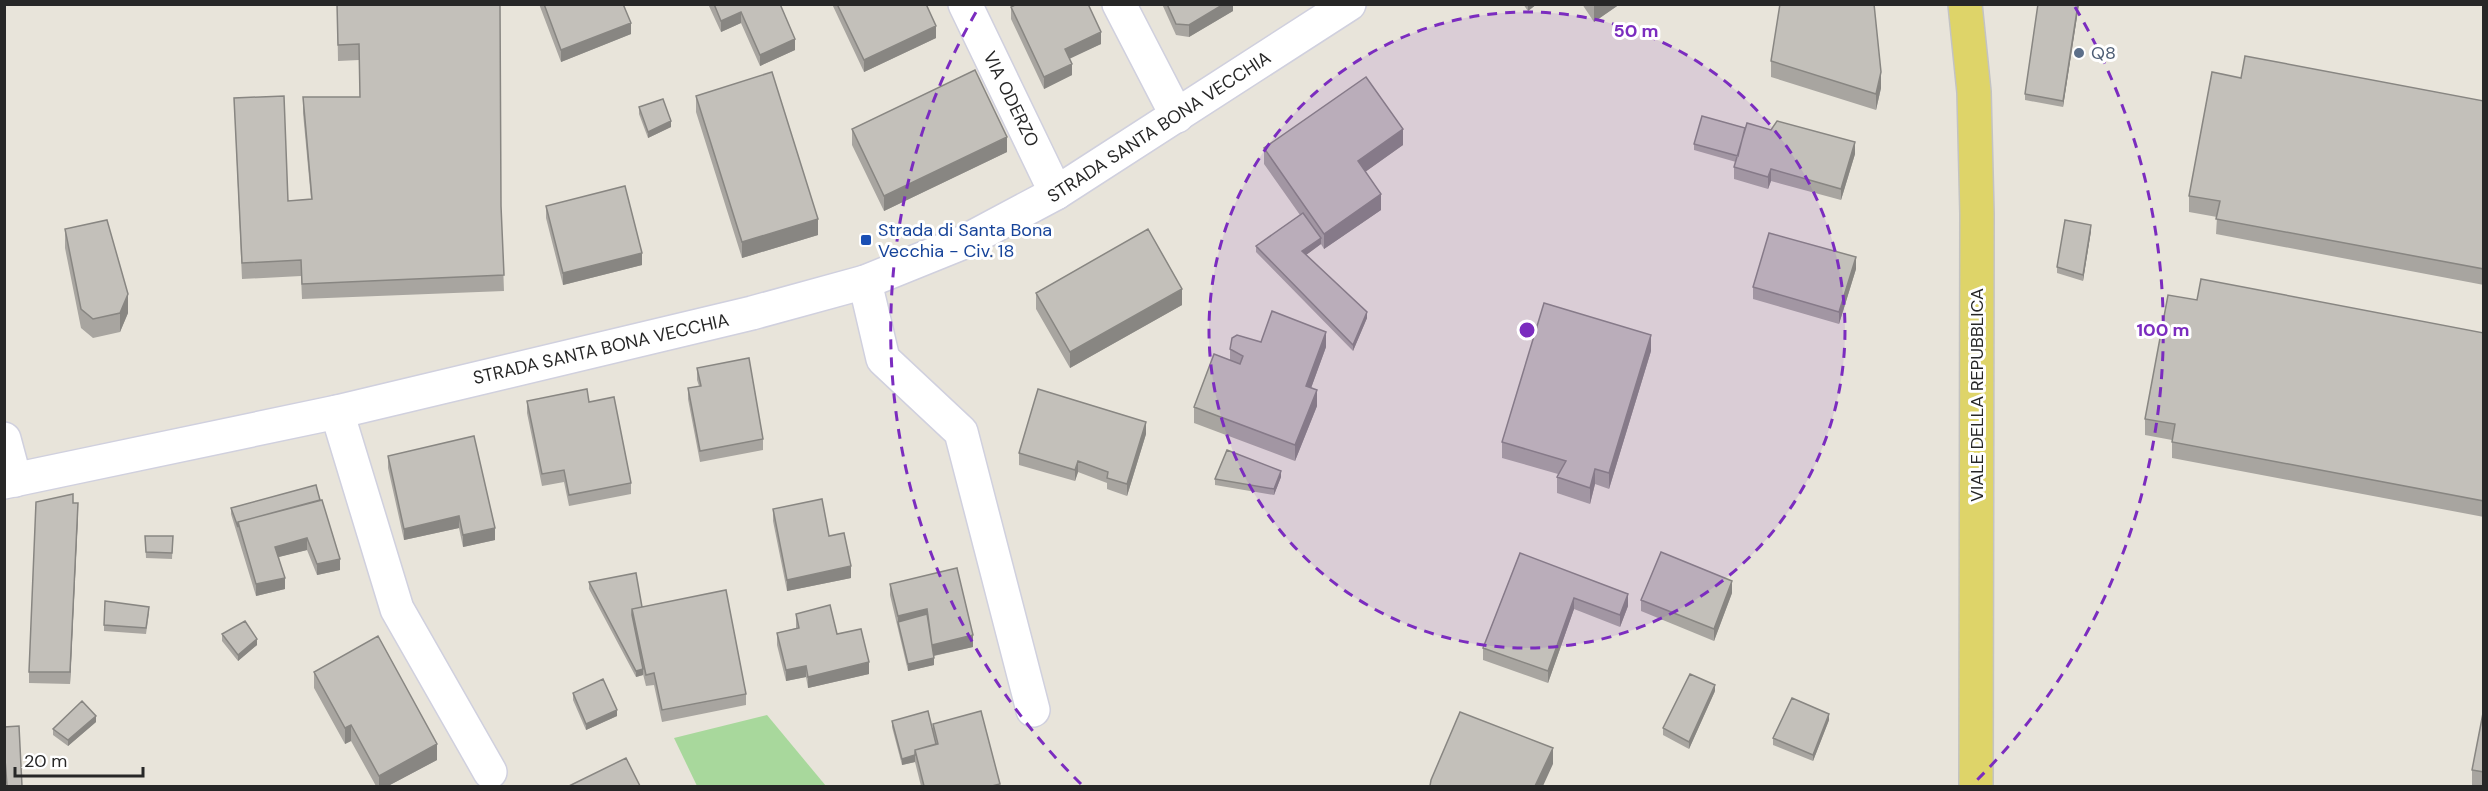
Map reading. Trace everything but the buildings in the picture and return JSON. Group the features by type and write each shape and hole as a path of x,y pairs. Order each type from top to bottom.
{"main road":[{"name":"VIALE DELLA REPUBBLICA","path":"1965,4 1974,92 1977,214 1976,786"}],"street":[{"name":"VIA ODERZO","path":"965,4 1056,194"},
{"path":"1119,4 1177,116"},
{"name":"STRADA SANTA BONA VECCHIA","path":"4,439 10,482 337,412 752,313 865,282 964,243 1056,194 1349,4"},
{"path":"865,282 883,358 962,432 1034,710"},
{"path":"337,412 397,609 490,772"}],"green space":[{"path":"767,715 826,786 697,786 674,738"}],"place":[{"name":"Q8","path":"2079,53"},
{"name":"Strada di Santa Bona Vecchia - Civ. 18","path":"866,240"}]}
